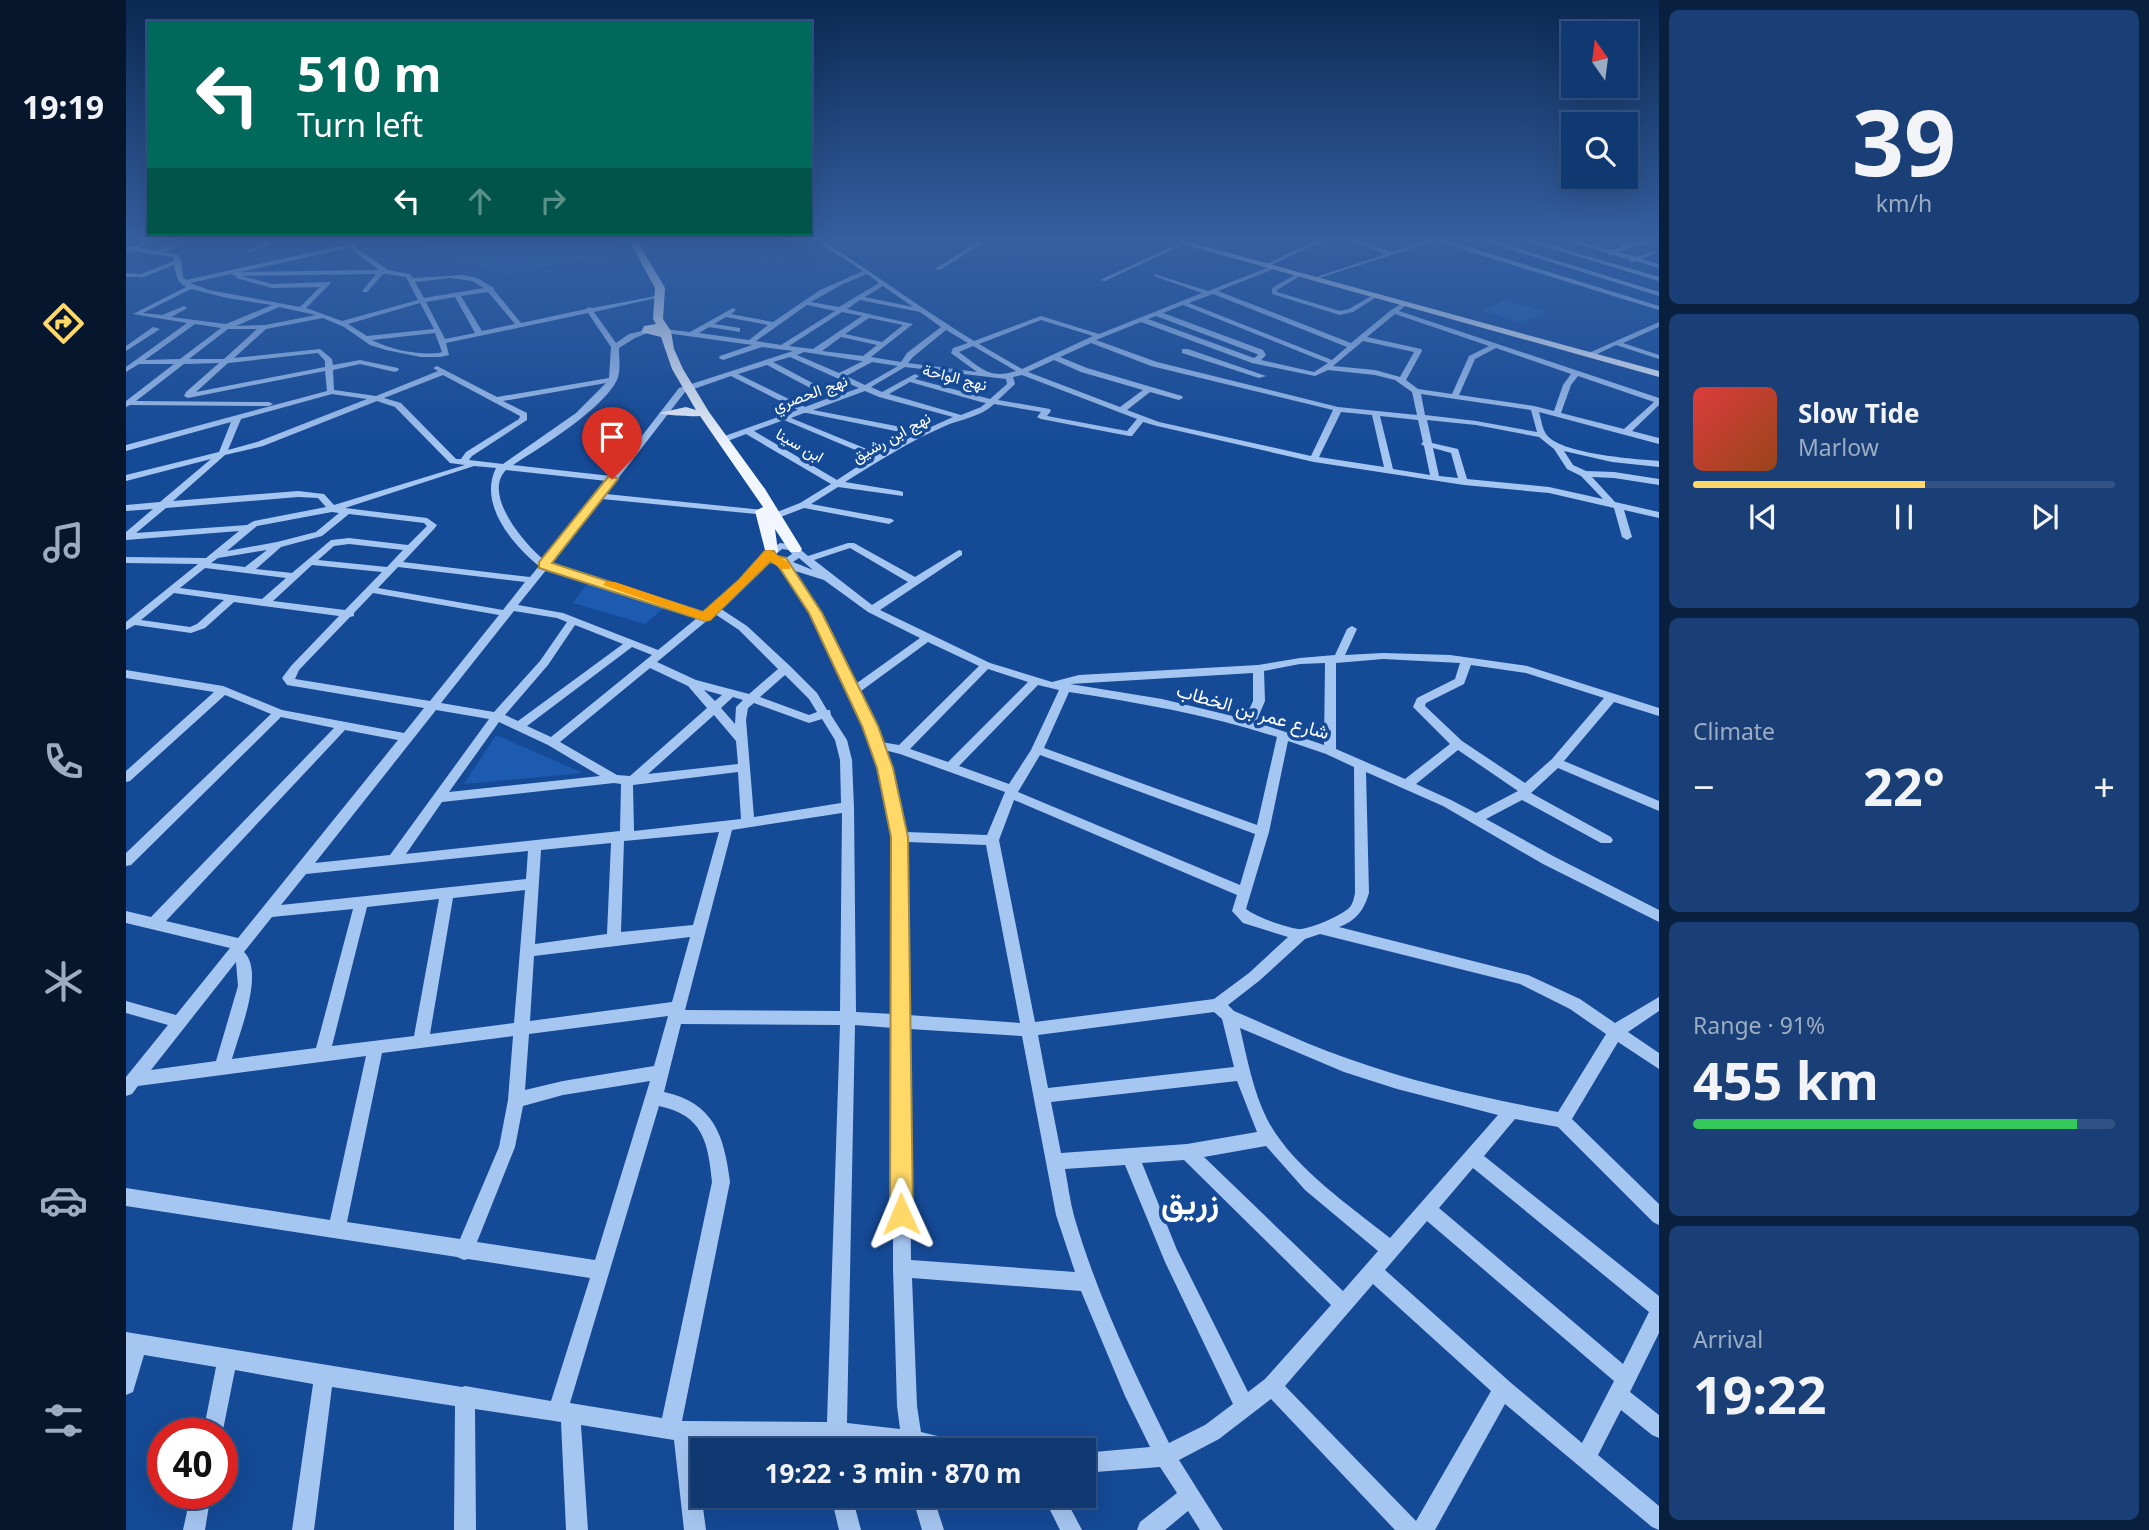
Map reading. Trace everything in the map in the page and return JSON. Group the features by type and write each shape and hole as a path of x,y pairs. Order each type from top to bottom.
{"main road":[{"path":"655,308 656,331 670,352 696,414 796,550"},
{"path":"656,331 659,308"},
{"path":"1420,308 1659,374"},
{"path":"685,388 769,514 777,558"},
{"path":"665,413 686,410 696,414"}],"street":[{"path":"126,321 145,308"},
{"path":"162,318 183,308"},
{"path":"127,404 226,327 271,308"},
{"path":"304,308 342,323 383,347 439,357 446,353 426,308"},
{"path":"342,323 395,308"},
{"path":"465,308 479,333"},
{"path":"507,308 519,325"},
{"path":"442,342 592,308"},
{"path":"751,342 773,324 799,308"},
{"path":"835,308 909,324 867,359 838,377"},
{"path":"910,308 923,311"},
{"path":"920,308 971,343 1022,372 1141,419 1196,435 1389,471 1549,490 1659,515"},
{"path":"615,347 632,336 656,331 1009,377 1168,308"},
{"path":"1197,308 1331,366 1403,379 1416,391 1534,408 1659,441"},
{"path":"1253,308 1352,346"},
{"path":"1325,308 1340,313 1355,308"},
{"path":"1140,319 1255,361 1310,374 1331,366 1398,308"},
{"path":"589,309 615,347 613,380 596,400 551,436 504,467 493,478 494,494 513,534 534,558 544,565 710,613 743,628 786,668 826,713 844,750 848,807 848,1018 835,1438"},
{"path":"784,346 838,309"},
{"path":"690,335 729,312 773,324"},
{"path":"1393,312 1659,401 1627,432"},
{"path":"1155,313 1262,353 1255,361"},
{"path":"137,315 226,327 265,327 324,316"},
{"path":"816,351 867,316"},
{"path":"987,376 955,353 956,350 1041,318 1099,336"},
{"path":"126,370 192,323"},
{"path":"708,325 737,330"},
{"path":"178,405 265,327"},
{"name":"نهج الحصري","path":"722,440 865,388 903,364 910,355 946,327"},
{"path":"1588,355 1656,327"},
{"path":"126,349 156,329"},
{"path":"366,338 438,331"},
{"path":"839,335 882,344"},
{"path":"1361,338 1418,351 1403,379"},
{"path":"1090,340 1154,364 1338,409 1476,423 1542,435 1557,447 1570,467 1584,474 1615,505 1627,537"},
{"path":"1617,343 1659,357"},
{"path":"723,358 763,344"},
{"path":"1455,396 1472,358 1494,346"},
{"path":"130,1084 685,388 804,350"},
{"path":"137,362 226,361 318,351 323,352 329,360 329,389 332,392"},
{"path":"1185,351 1262,376"},
{"path":"792,355 882,396 960,417"},
{"path":"426,356 443,372 523,413 523,420 469,454 463,462"},
{"path":"1054,357 1179,398"},
{"path":"188,396 362,361 395,370"},
{"path":"767,362 835,398"},
{"path":"1249,387 1275,367"},
{"path":"882,396 927,368"},
{"path":"126,478 260,444 443,372"},
{"path":"730,373 807,411 924,434"},
{"path":"1557,413 1567,385 1576,373"},
{"path":"994,401 1011,384 1009,377"},
{"path":"499,399 613,380"},
{"name":"نهج الواحة","path":"909,380 994,401"},
{"path":"1120,411 1149,389"},
{"path":"1416,391 1434,478"},
{"path":"126,448 332,392 377,398 398,405 453,461 612,479"},
{"path":"994,401 1046,411 1041,417 1058,422 1129,434 1141,419"},
{"name":"نهج ابن رشيق","path":"769,514 803,505 879,457 960,417 984,409 994,401"},
{"path":"127,404 288,404"},
{"path":"1534,408 1542,435"},
{"path":"1314,458 1338,409"},
{"path":"1376,414 1389,471"},
{"path":"127,537 222,454 237,418"},
{"path":"785,418 879,457"},
{"name":"ابن سينا","path":"747,431 838,484"},
{"path":"1425,444 1455,451 1464,482"},
{"path":"1557,447 1612,459 1659,464"},
{"path":"130,624 247,528 264,521 332,509 477,464"},
{"path":"1584,474 1614,475 1659,482"},
{"path":"838,484 900,494"},
{"path":"126,509 298,494 321,496 332,509 431,523 431,527 373,590 290,674 288,678 291,682 497,716 625,780"},
{"path":"600,496 769,514"},
{"path":"803,505 889,521"},
{"path":"207,561 319,534 348,511"},
{"path":"127,537 247,528"},
{"path":"319,534 330,537 331,543"},
{"path":"264,603 331,543 349,541 411,548"},
{"path":"247,570 277,545"},
{"path":"808,559 851,545 916,582"},
{"path":"552,742 651,664 744,583 777,558 784,546 796,550 827,577"},
{"path":"777,558 795,558 796,550"},
{"path":"872,610 959,553"},
{"path":"777,558 795,568 827,577"},
{"path":"777,558 816,613 854,691 877,745 900,837 902,1268 907,1406 912,1438"},
{"path":"126,560 207,561 293,576"},
{"path":"310,562 531,580"},
{"name":"شارع عمر بن الخطاب","path":"827,577 872,610 926,639 986,665 1065,689 1162,703 1249,724 1360,763 1408,784 1559,866 1659,916"},
{"path":"171,590 350,614"},
{"path":"373,590 573,621 662,654"},
{"path":"130,624 191,630 201,626 232,598"},
{"path":"394,860 497,716 544,663 573,621"},
{"path":"1330,751 1336,660 1352,629"},
{"path":"854,691 926,639"},
{"path":"519,726 632,642"},
{"path":"1051,685 1079,680 1258,670 1300,661 1399,656 1467,660 1552,677 1659,712"},
{"path":"1467,660 1460,681 1418,704 1421,710 1458,744 1524,792 1606,840"},
{"path":"651,664 692,683 809,719 826,713"},
{"path":"902,750 986,665"},
{"path":"748,821 740,713 751,699 786,668"},
{"path":"1249,724 1259,701 1258,670"},
{"path":"126,674 223,690 279,713 407,738"},
{"path":"950,768 1035,681"},
{"path":"692,683 742,740"},
{"path":"1065,689 1037,750 1011,792 992,839 1065,1215 1087,1282 1132,1389 1165,1456 1212,1530"},
{"path":"126,778 223,690"},
{"path":"614,939 625,780 731,693"},
{"path":"1476,819 1524,792 1556,761 1611,698"},
{"path":"126,861 279,713"},
{"path":"153,924 342,726"},
{"path":"1283,735 1262,832 1239,905 1242,916 1300,935"},
{"path":"1408,784 1458,744"},
{"path":"877,745 902,750 1011,792 1244,893"},
{"path":"1037,750 1262,832"},
{"path":"1556,761 1659,806"},
{"path":"1223,1010 1300,935 1347,917 1359,904 1362,893 1360,763"},
{"path":"439,798 745,767"},
{"path":"303,869 727,826 848,807"},
{"path":"577,1530 564,1413 600,1270 654,1097 727,826"},
{"path":"900,837 992,839"},
{"path":"464,1251 507,1147 516,1100 519,1028 535,844"},
{"path":"269,912 531,884"},
{"path":"421,1041 447,894"},
{"path":"322,1054 361,904"},
{"path":"126,917 239,949"},
{"path":"1319,928 1523,979 1575,1004 1659,1062"},
{"path":"526,951 699,930"},
{"path":"222,1068 245,986 244,961 239,949"},
{"path":"1562,1121 1616,1031 1659,1003"},
{"path":"126,1007 179,1022"},
{"path":"1223,1010 1269,1138 1338,1206 1390,1249"},
{"path":"130,1084 222,1068 519,1028 677,1013 848,1018 1028,1030 1223,1010 1344,1065 1396,1082 1562,1121 1659,1216"},
{"path":"337,1230 376,1047"},
{"path":"516,1100 563,1088 661,1072"},
{"path":"1041,1096 1244,1073"},
{"path":"654,1097 679,1101 699,1114 711,1132 719,1153 721,1182 676,1430 695,1530"},
{"path":"1096,1462 1165,1456 1212,1432 1272,1386 1512,1111"},
{"path":"1054,1162 1187,1152 1269,1138"},
{"path":"1187,1152 1343,1304"},
{"path":"1471,1156 1659,1311 1586,1457"},
{"path":"1131,1158 1188,1293 1245,1408"},
{"path":"126,1197 600,1270"},
{"path":"1427,1209 1622,1387 1659,1428"},
{"path":"902,1268 1087,1282"},
{"path":"1372,1270 1503,1389 1659,1520"},
{"path":"126,1385 131,1343 324,1377 465,1396 676,1430 792,1438"},
{"path":"216,1418 228,1358"},
{"path":"303,1530 324,1377"},
{"path":"1272,1386 1410,1530"},
{"path":"1423,1530 1503,1389"},
{"path":"465,1396 465,1530"},
{"path":"1148,1530 1190,1496"},
{"path":"844,1508 850,1530"},
{"path":"926,1508 933,1530"},
{"path":"1060,1508 1072,1530"},
{"path":"194,1530 198,1509"}],"shaded area":[{"path":"1488,308 1533,308 1546,312 1520,323 1483,311"},
{"path":"588,582 665,607 645,624 573,603"},
{"path":"496,735 583,773 464,784"}],"slow traffic":[{"path":"610,585 705,617 744,583 770,554 785,567"}],"district":[{"name":"زريق","path":"1190,1201"}],"route":[{"path":"612,479 544,565 705,617 744,583 770,554 775,560 781,561 816,613 870,726 885,768 900,837 901,1214"}]}
